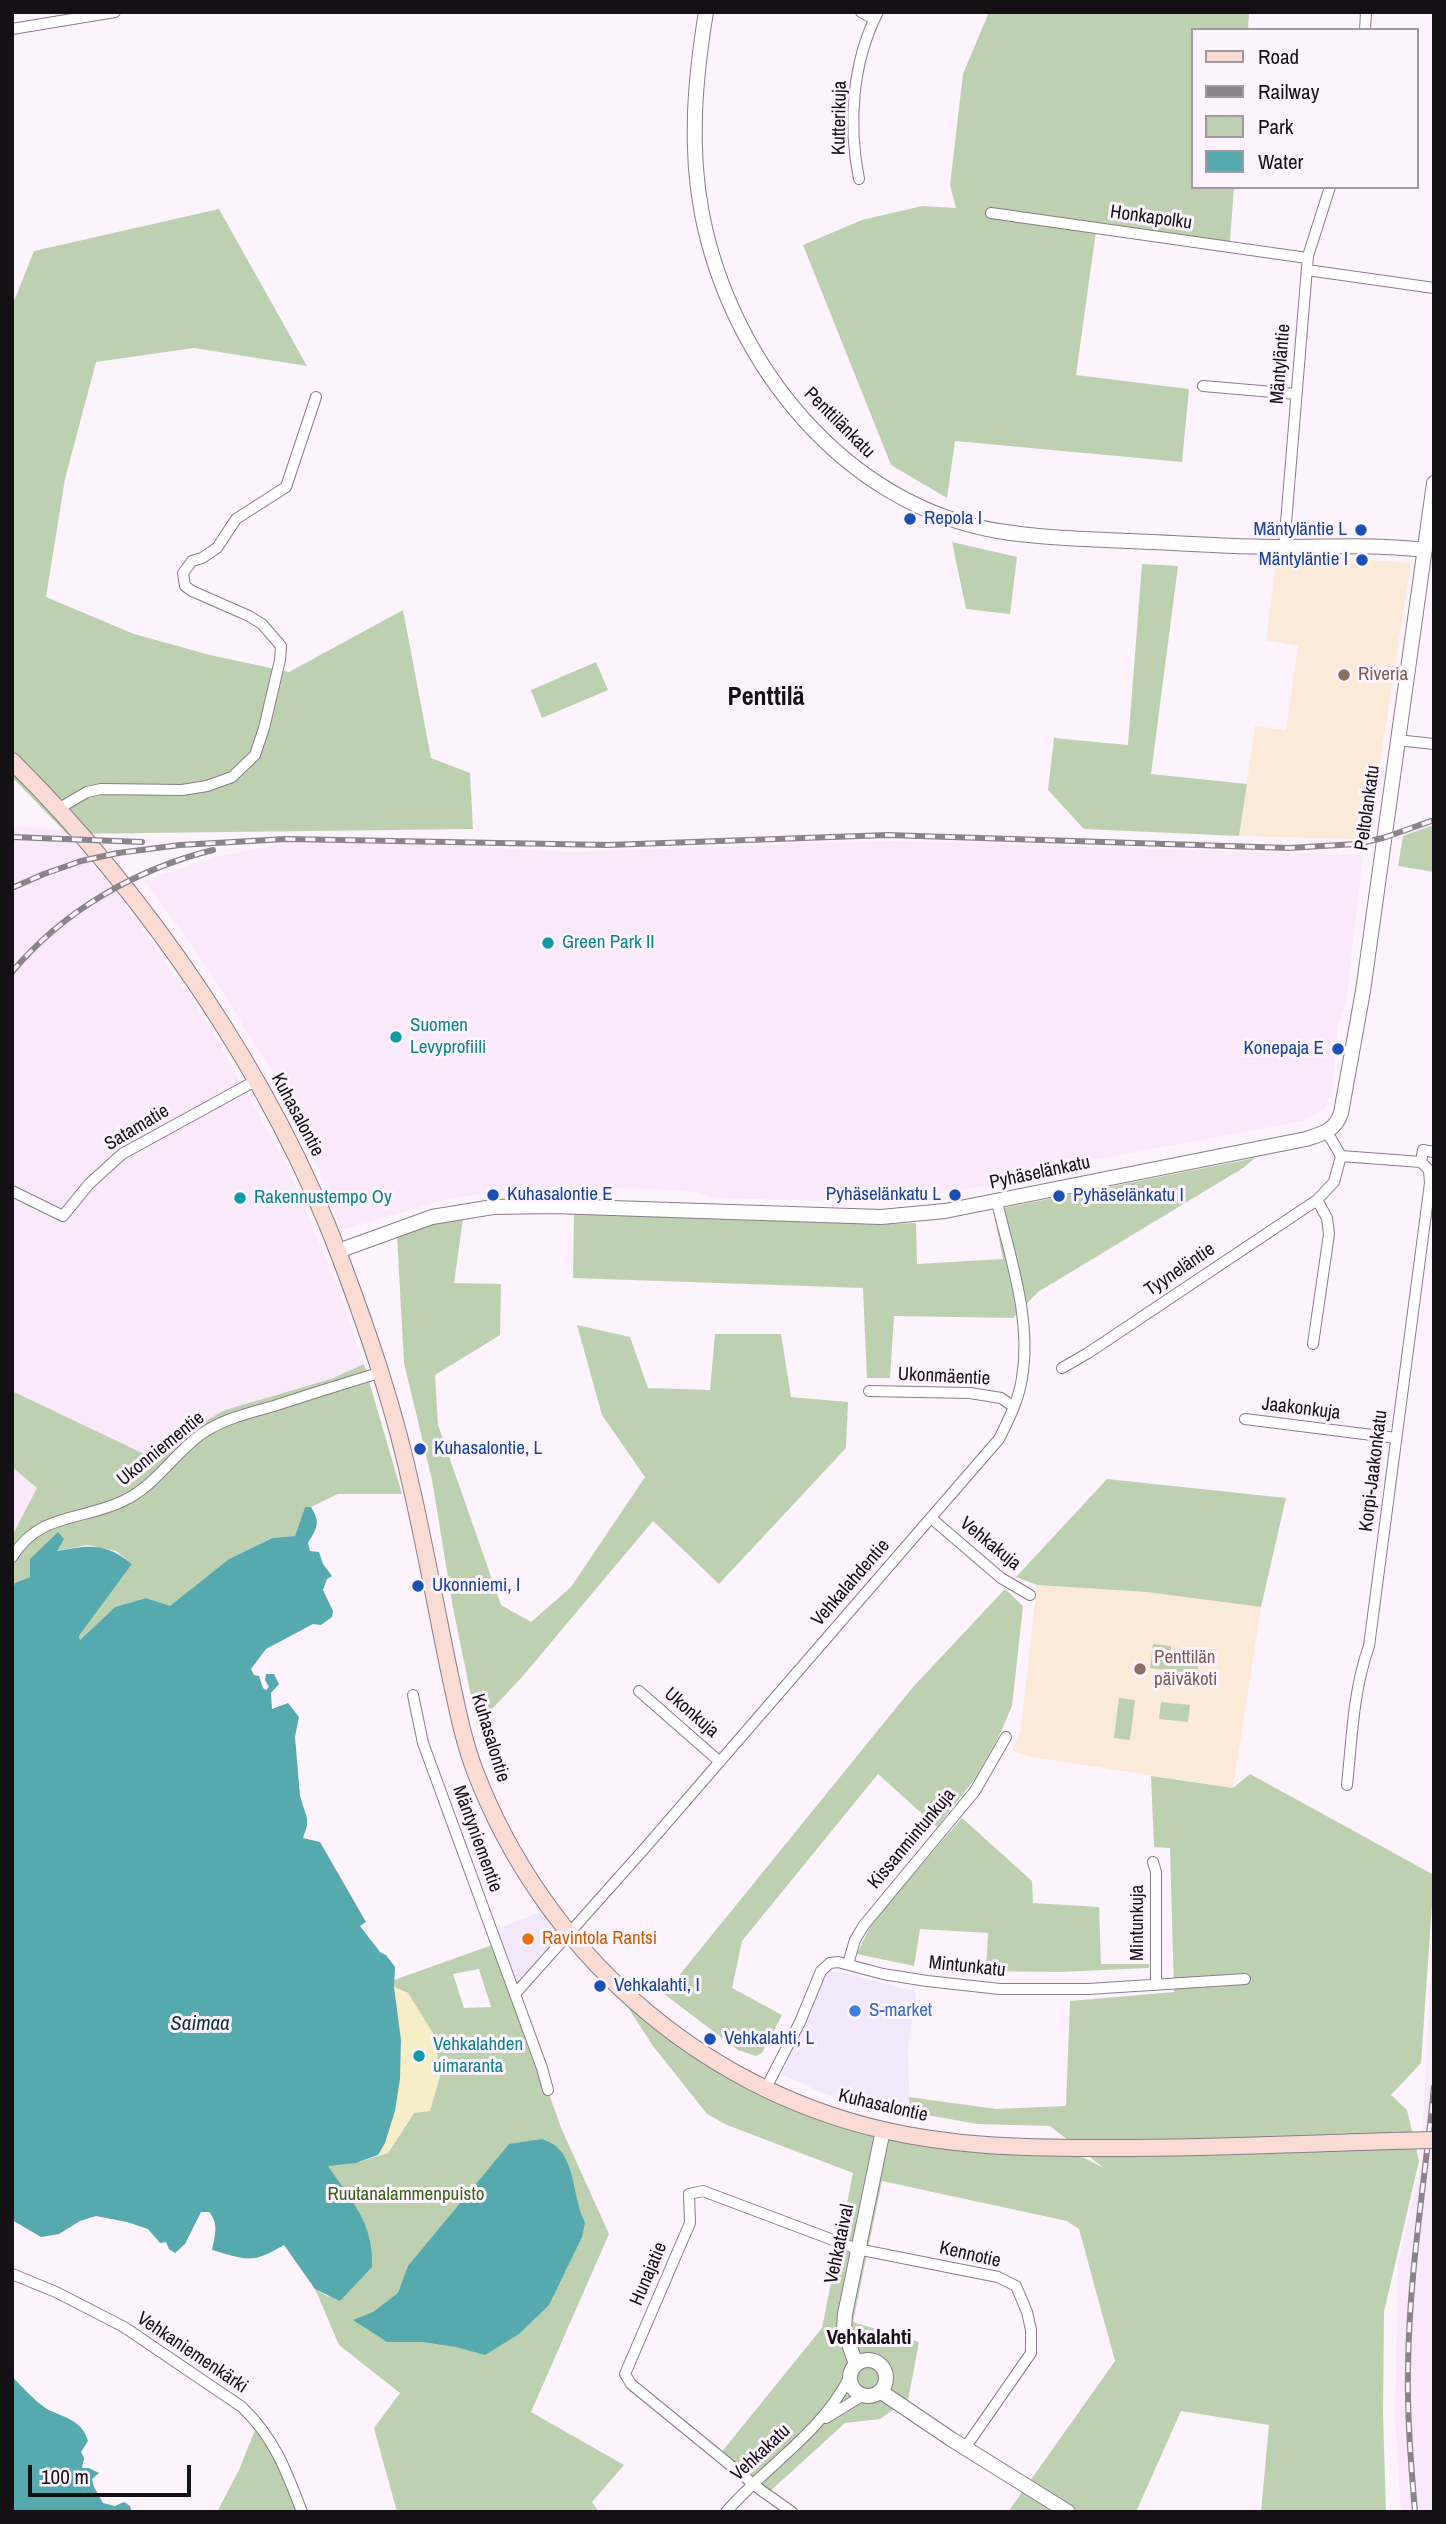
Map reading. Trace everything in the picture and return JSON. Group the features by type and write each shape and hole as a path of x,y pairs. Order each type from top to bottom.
{"main road":[{"name":"Kuhasalontie","path":"12,761 58,809 157,928 190,974 255,1081 296,1156 338,1251 382,1372 410,1480 462,1730 474,1769 526,1875 569,1934 614,1984 693,2048 766,2088 827,2114 883,2130 1011,2148 1162,2148 1434,2140"}],"street":[{"path":"12,29 115,12"},
{"name":"Penttilänkatu","path":"706,12 699,56 695,126 698,184 708,238 728,298 756,354 803,418 839,455 877,485 923,509 975,527 1026,535 1284,547 1349,545 1425,550"},
{"path":"861,12 876,15"},
{"name":"Kutterikuja","path":"859,178 854,141 855,88 862,54 876,15"},
{"name":"Mäntyläntie","path":"1284,547 1307,264 1329,189"},
{"name":"Honkapolku","path":"990,214 1307,264 1434,288"},
{"path":"1203,386 1296,394"},
{"path":"58,809 87,792 100,789 155,791 207,786 232,777 255,755 264,728 281,646 262,624 192,591 186,586 183,573 192,561 217,548 236,519 286,487 316,397"},
{"name":"Peltolankatu","path":"1327,1132 1339,1119 1363,991 1434,483"},
{"path":"1397,740 1434,744"},
{"name":"Satamatie","path":"12,1191 63,1216 89,1184 122,1154 255,1081"},
{"path":"1313,1344 1329,1234 1327,1218 1317,1200 1334,1182 1341,1156 1327,1132"},
{"name":"Pyhäselänkatu","path":"338,1251 432,1217 493,1207 552,1206 881,1217 945,1211 1306,1139 1327,1132"},
{"path":"1341,1156 1421,1162 1423,1150 1434,1152"},
{"name":"Korpi-Jaakonkatu","path":"1347,1785 1356,1690 1359,1672 1369,1646 1430,1183 1429,1170 1421,1162"},
{"name":"Tyyneläntie","path":"1062,1368 1317,1200"},
{"name":"Vehkalahdentie","path":"515,1994 999,1439 1014,1407 1022,1379 1025,1335 998,1202"},
{"name":"Ukonniementie","path":"12,1557 19,1545 35,1531 65,1518 125,1501 152,1481 200,1435 226,1421 382,1372"},
{"name":"Ukonmäentie","path":"869,1391 970,1394 1001,1398 1014,1407"},
{"name":"Jaakonkuja","path":"1245,1419 1396,1438"},
{"name":"Vehkakuja","path":"931,1518 1001,1578 1030,1595"},
{"name":"Ukonkuja","path":"639,1690 720,1762"},
{"name":"Mäntyniementie","path":"413,1695 423,1743 548,2090"},
{"name":"Kissanmintunkuja","path":"848,1964 855,1940 872,1913 975,1791 1006,1737"},
{"name":"Mintunkuja","path":"1153,1863 1156,1872 1156,1985"},
{"path":"766,2088 800,2021 821,1971 830,1963 848,1964"},
{"name":"Mintunkatu","path":"848,1964 883,1974 1000,1989 1088,1989 1245,1979"},
{"name":"Vehkataival","path":"853,2371 844,2330 857,2249 883,2130"},
{"name":"Hunajatie","path":"753,2484 631,2384 625,2374 690,2223 689,2194 703,2191 857,2249"},
{"name":"Kennotie","path":"857,2249 998,2277 1016,2286 1027,2312 1031,2330 1031,2353 965,2448"},
{"name":"Vehkaniemenkärki","path":"12,2274 56,2292 124,2328 242,2407 272,2442 288,2473 302,2512"},
{"path":"869,2360 881,2367 886,2379 880,2391 869,2396 855,2392 853,2371 869,2360"},
{"name":"Vehkakatu","path":"726,2512 821,2421 841,2395 853,2371"},
{"path":"880,2391 1068,2512"},
{"name":"Vehkakatu","path":"821,2421 862,2396"},
{"path":"753,2484 792,2512"}],"shaded area":[{"name":"Riveria","path":"1277,553 1411,563 1369,833 1356,839 1239,836 1255,726 1286,730 1298,646 1266,640"},
{"path":"1434,816 1434,825 1403,836 1404,826"},
{"path":"12,826 64,830 120,898 204,1017 287,1166 333,1275 364,1364 331,1379 193,1428 159,1461 12,1391"},
{"path":"889,841 1363,855 1346,1003 1338,1025 1332,1092 1325,1108 1303,1121 1067,1165 1064,1170 1019,1181 896,1200 864,1202 715,1198 689,1191 564,1185 452,1198 342,1230 309,1145 271,1070 206,966 144,880 215,857 280,844 411,844 571,852"},
{"path":"12,1467 37,1488 12,1535"},
{"name":"Penttilän päiväkoti","path":"1037,1585 1147,1592 1261,1607 1233,1788 1026,1756 1012,1750 1021,1729"},
{"path":"1434,1903 1434,2512 1401,2512 1395,2420 1398,2264 1421,2162"},
{"path":"542,1911 563,1938 515,1993 493,1931"},
{"path":"825,1971 916,1992 908,2049 910,2112 822,2093 782,2074"}],"green space":[{"path":"989,12 1249,12 1248,28 1190,28 1190,189 1234,189 1230,241 1208,245 1096,231 1076,375 1189,389 1182,462 955,441 947,498 891,465 803,245 862,220 922,206 956,208 950,185 963,74"},
{"path":"219,209 307,366 194,348 96,362 65,479 46,597 134,634 210,655 289,672 403,610 431,758 470,773 473,829 67,834 12,777 12,306 34,251"},
{"path":"952,542 1017,557 1010,614 966,609"},
{"path":"1142,564 1178,566 1151,774 1247,784 1239,836 1084,829 1048,790 1054,738 1128,745"},
{"path":"596,662 608,690 542,718 531,690"},
{"path":"1434,825 1434,872 1398,866 1403,836"},
{"path":"1255,1158 1243,1168 1038,1292 1013,1318 894,1316 890,1378 867,1378 863,1288 573,1278 574,1213 916,1223 917,1264 1003,1259 993,1210"},
{"path":"463,1219 454,1283 501,1284 500,1335 435,1375 438,1425 501,1605 531,1622 571,1587 645,1477 602,1415 577,1325 630,1337 648,1388 710,1390 715,1334 781,1334 791,1397 848,1402 846,1448 719,1584 653,1521 522,1677 477,1725 453,1608 432,1480 404,1363 397,1236 432,1224"},
{"path":"364,1364 402,1494 338,1494 311,1507 305,1507 295,1536 271,1538 229,1559 170,1607 146,1598 115,1607 80,1640 79,1636 132,1564 116,1551 87,1545 56,1551 30,1577 15,1583 12,1590 12,1536 37,1488 12,1467 12,1391 159,1461 193,1428 225,1410 331,1379"},
{"path":"1107,1479 1286,1498 1261,1607 1147,1592 1037,1585 1016,1577"},
{"path":"1005,1589 1023,1606 1012,1706 976,1777 937,1827 878,1774 742,1941 732,1988 782,2015 762,2053 756,2056 738,2050 664,1994 913,1687"},
{"path":"1153,1644 1171,1646 1171,1652 1199,1655 1197,1674 1150,1668"},
{"path":"1119,1698 1135,1700 1130,1740 1114,1738"},
{"path":"1161,1702 1190,1705 1188,1722 1159,1719"},
{"path":"1250,1774 1434,1875 1421,2063 1391,2095 1407,2110 1419,2161 1384,2312 1386,2512 1261,2512 1269,2425 1181,2411 1136,2512 1008,2512 1115,2361 1079,2229 1067,2221 882,2181 853,2322 919,2342 908,2400 880,2419 845,2423 767,2494 720,2454 822,2328 853,2173 727,2125 707,2114 653,2046 627,2006 675,2044 738,2083 844,2127 923,2146 982,2153 1080,2156 1104,2168 1050,2126 977,2124 910,2112 909,2097 996,2109 1066,2106 1070,2001 1174,1992 1170,1848 1154,1847 1151,1776 1233,1788"},
{"path":"962,1818 1032,1881 1033,1903 1099,1907 1101,1964 1149,1964 1149,1968 1059,1972 986,1971 988,1933 920,1929 914,1966 857,1954 874,1919"},
{"name":"Ruutanalammenpuisto","path":"495,1944 562,2130 609,2234 531,2412 624,2465 592,2502 599,2512 397,2512 374,2428 400,2393 339,2345 315,2289 329,2297 253,2143 356,2163 388,2153 414,2113 408,1993 394,1987 394,1980","holes":["479,1969 491,2007 464,2008 453,1974"]},
{"path":"257,2425 272,2445 298,2512 217,2512 239,2470"}],"sand":[{"name":"Vehkalahden uimaranta","path":"394,1987 408,1993 433,2033 441,2073 430,2111 414,2113 388,2153 378,2155 394,2115 400,2073"}],"water":[{"name":"Saimaa","path":"305,1507 311,1507 317,1521 316,1529 308,1543 310,1551 319,1552 323,1564 332,1576 327,1579 323,1590 333,1611 332,1617 321,1625 313,1624 266,1649 251,1669 254,1675 259,1676 266,1690 269,1687 265,1680 266,1674 274,1674 279,1684 271,1693 272,1709 288,1703 299,1717 295,1737 300,1796 307,1818 303,1838 320,1842 366,1922 360,1926 395,1967 394,1987 401,2040 400,2079 395,2111 385,2143 378,2155 356,2163 328,2166 353,2201 365,2225 372,2251 372,2267 340,2301 315,2289 284,2245 256,2258 212,2250 215,2225 209,2212 201,2212 185,2244 175,2253 169,2249 166,2242 160,2243 148,2229 127,2222 96,2216 80,2221 59,2234 41,2237 12,2220 12,1590 15,1583 30,1577 30,1559 58,1532 64,1539 57,1551 96,1547 113,1552 132,1564 79,1636 80,1640 115,1607 146,1598 170,1606 229,1559 272,1538 295,1536"},
{"path":"542,2139 557,2147 568,2163 585,2222 582,2237 549,2305 519,2334 485,2355 423,2342 387,2342 353,2320 373,2312 398,2293 408,2266 509,2144"},
{"path":"12,2377 41,2405 82,2429 88,2441 81,2452 84,2458 82,2468 99,2473 92,2479 103,2503 115,2506 124,2502 130,2506 132,2512 12,2512"}],"railway":[{"path":"12,888 81,861 118,853 180,845 286,839 608,845 888,835 1289,848 1356,844 1383,838 1434,820"},
{"path":"12,837 142,842"},
{"path":"12,972 54,930 103,895 156,868 213,850"},
{"path":"1415,2512 1408,2404 1409,2333 1414,2262 1434,2087"}],"place":[{"name":"Repola I","path":"910,519"},
{"name":"Mäntyläntie L","path":"1361,530"},
{"name":"Mäntyläntie I","path":"1362,560"},
{"name":"Riveria","path":"1344,675"},
{"name":"Green Park II","path":"548,943"},
{"name":"Suomen Levyprofiili","path":"396,1037"},
{"name":"Konepaja E","path":"1338,1049"},
{"name":"Kuhasalontie E","path":"493,1195"},
{"name":"Pyhäselänkatu L","path":"955,1195"},
{"name":"Pyhäselänkatu I","path":"1059,1196"},
{"name":"Rakennustempo Oy","path":"240,1198"},
{"name":"Kuhasalontie, L","path":"420,1449"},
{"name":"Ukonniemi, I","path":"418,1586"},
{"name":"Penttilän päiväkoti","path":"1140,1669"},
{"name":"Ravintola Rantsi","path":"528,1939"},
{"name":"Vehkalahti, I","path":"600,1986"},
{"name":"S-market","path":"855,2011"},
{"name":"Vehkalahti, L","path":"710,2039"},
{"name":"Vehkalahden uimaranta","path":"419,2056"}],"district":[{"name":"Penttilä","path":"766,698"},
{"name":"Vehkalahti","path":"869,2338"}]}
